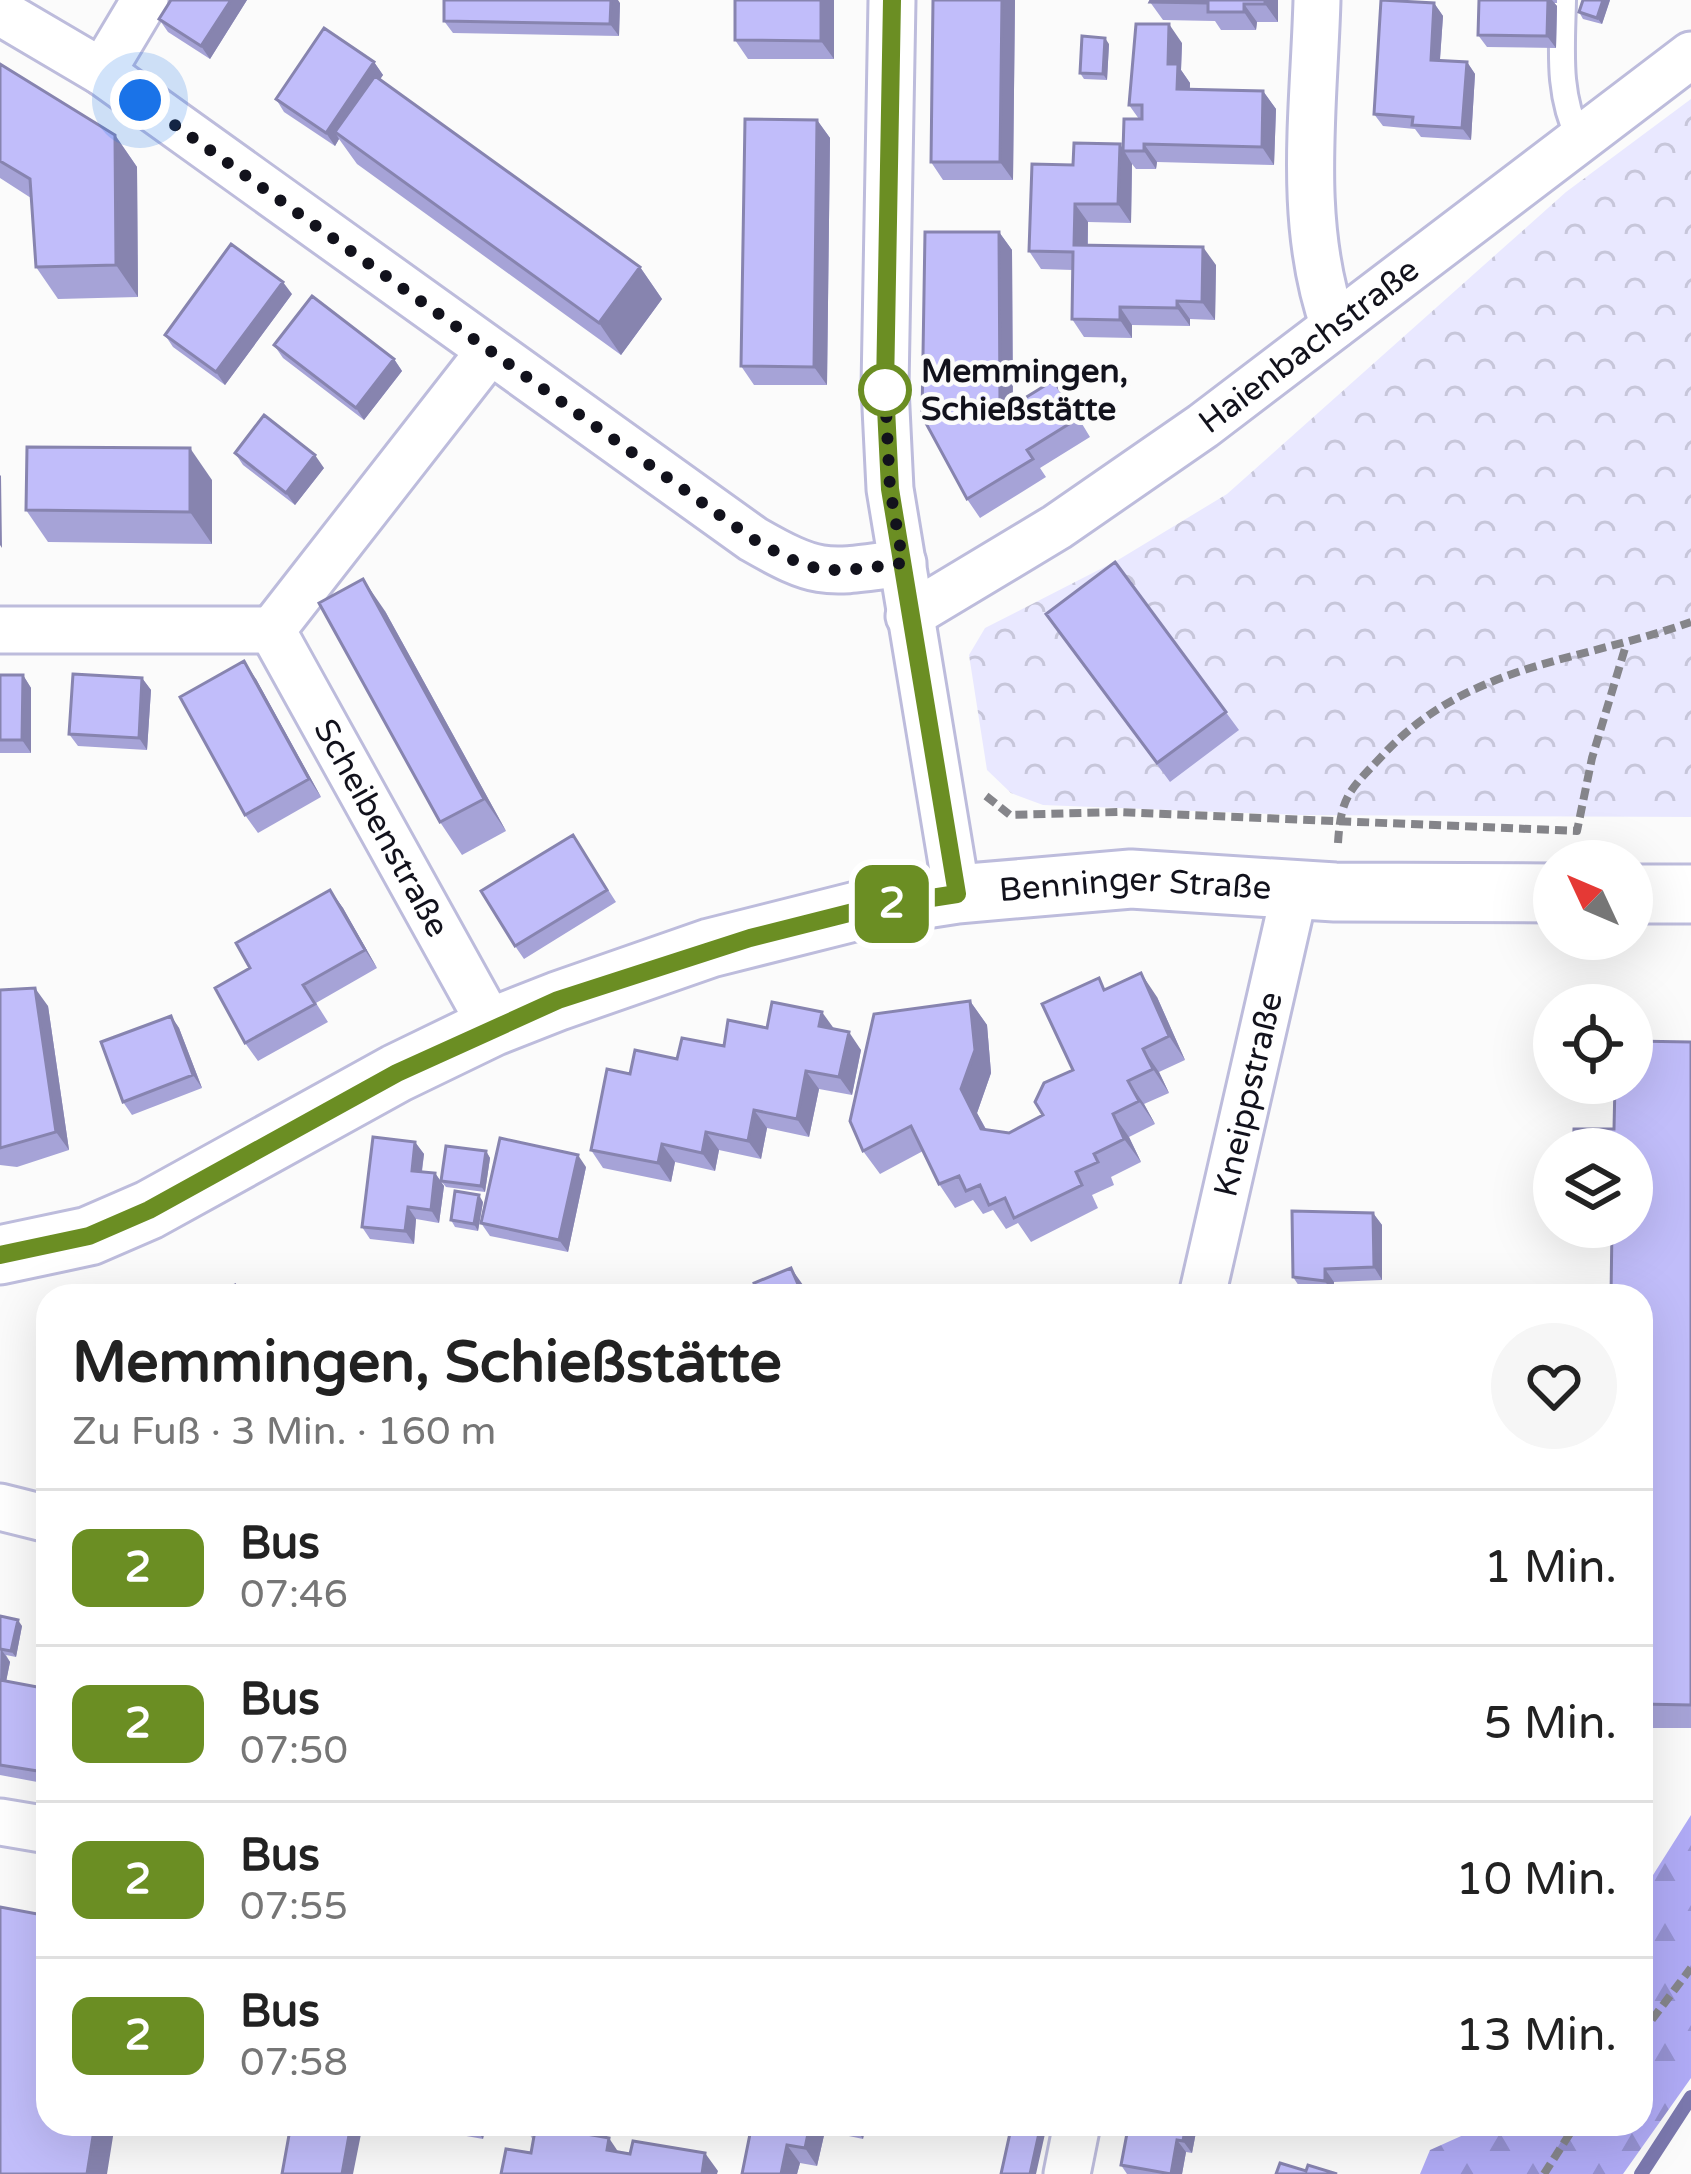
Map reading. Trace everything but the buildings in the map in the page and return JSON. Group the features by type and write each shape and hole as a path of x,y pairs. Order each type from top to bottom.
{"street":[{"path":"102,72 145,0"},
{"path":"892,0 885,388 890,489 957,894"},
{"path":"1317,0 1312,213 1318,272 1334,326"},
{"path":"0,12 102,72 753,539 793,562 826,573 903,563"},
{"name":"Haienbachstraße","path":"909,616 1057,527 1204,426 1691,55"},
{"path":"0,630 272,630 489,352"},
{"name":"Scheibenstraße","path":"272,630 492,1027"},
{"name":"Benninger Straße","path":"0,1255 89,1236 149,1210 397,1073 492,1027 710,948 873,907 957,894 1131,879 1315,891 1533,893"},
{"name":"Kneippstraße","path":"1205,1284 1315,891"},
{"path":"1653,894 1691,894"},
{"path":"0,1508 36,1516"},
{"path":"0,1822 36,1828"},
{"path":"608,2136 728,2158 746,2147 748,2136"},
{"path":"1067,2174 1075,2136"}],"lane":[{"path":"1563,0 1561,81 1567,115 1579,138"}],"path":[{"path":"1315,891 1341,804 1390,747 1425,716 1460,694 1535,665 1626,645 1691,622"},
{"path":"1340,819 1577,831 1592,758 1626,645"},
{"path":"1653,2018 1691,1968"},
{"path":"1544,2174 1568,2136"}],"green space":[{"path":"1691,99 1691,817 1300,815 1043,805 1011,793 987,770 969,655 985,628 1118,560 1227,494 1566,192"},
{"path":"1691,1815 1691,2078 1653,2132 1653,1875"},
{"path":"1461,2136 1650,2136 1623,2174 1420,2174 1430,2150"}],"waterway":[{"path":"1641,2174 1691,2097"}],"bus line":[{"name":"2","path":"0,1255 89,1236 149,1210 397,1073 558,1000 710,948 873,907 957,894 890,489 885,388 892,0"}],"place":[{"name":"Memmingen, Schießstätte","path":"885,390"}],"route":[{"path":"140,100 526,379 753,539 793,562 826,573 903,563 890,489 885,390"}]}
